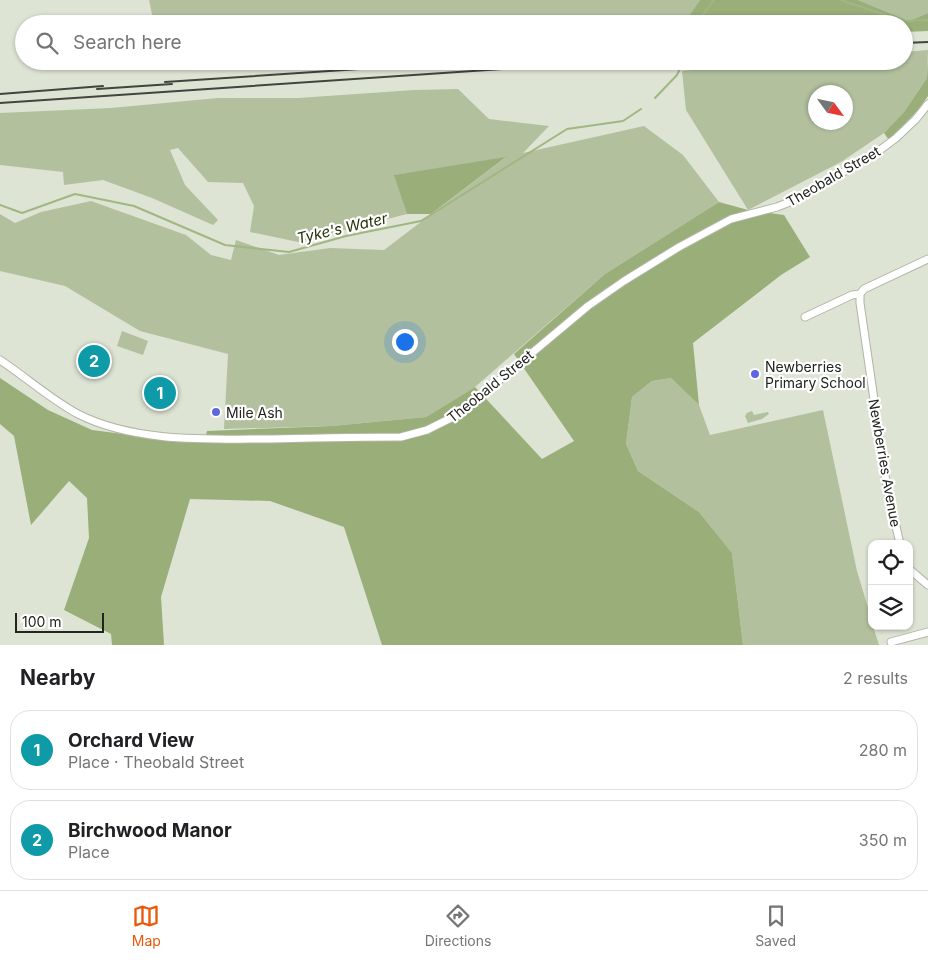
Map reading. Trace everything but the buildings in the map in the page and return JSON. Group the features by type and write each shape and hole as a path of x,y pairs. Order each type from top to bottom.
{"street":[{"name":"Theobald Street","path":"0,360 55,400 78,414 102,424 127,430 205,440 401,437 414,434 438,426 459,414 568,322 624,281 679,247 731,219 788,203 827,182 880,150 896,138 916,119 928,104"},
{"path":"805,317 852,295 860,294 864,290 928,259"},
{"name":"Newberries Avenue","path":"860,294 886,482 899,540"},
{"path":"913,572 928,585"},
{"path":"891,642 928,632"}],"green space":[{"path":"149,0 700,0 689,15 152,15"},
{"path":"700,0 858,0 894,15 689,15"},
{"path":"858,0 928,0 928,13 913,19 913,15 894,15"},
{"path":"928,13 928,31 913,32 913,19"},
{"path":"928,50 927,78 904,112 884,133 841,162 748,210 686,110 682,71 913,70 913,51"},
{"path":"928,59 928,96 917,111 889,140 884,133 904,112 927,78"},
{"path":"458,89 489,119 549,126 523,153 644,126 683,155 719,202 605,274 475,387 426,417 332,426 224,429 228,354 140,331 65,286 0,271 0,214 15,223 41,212 91,201 186,235 211,255 231,260 236,240 279,255 330,248 384,250 505,158 395,175 407,214 298,242 250,232 254,206 243,183 208,182 178,148 170,150 185,185 218,220 213,225 152,198 103,180 64,185 63,172 0,165 0,113 111,108 218,98 298,98"},
{"path":"506,157 431,214 407,214 394,175"},
{"path":"719,202 748,210 784,215 810,257 781,275 693,343 699,405 671,378 652,381 632,397 626,444 638,471 699,512 732,553 743,645 382,645 344,527 270,501 190,499 161,597 164,645 112,645 111,634 64,610 89,538 87,498 69,481 31,525 14,436 0,424 0,378 48,410 92,430 204,442 207,431 332,426 426,417 475,387 542,459 574,441 514,354 605,274"},
{"path":"122,331 148,341 143,355 117,346"},
{"path":"671,378 699,405 710,435 823,410 857,571 868,608 868,630 874,630 879,645 743,645 732,553 699,512 638,471 626,444 632,397 652,381"},
{"path":"752,411 754,415 768,412 769,414 762,419 748,423 745,416"}],"waterway":[{"name":"Tyke's Water","path":"703,15 714,0"},
{"name":"Tyke's Water","path":"841,0 885,15"},
{"name":"Tyke's Water","path":"913,21 928,20"},
{"name":"Tyke's Water","path":"655,98 677,75 679,70"},
{"name":"Tyke's Water","path":"0,205 22,213 75,194 134,206 225,245 289,252 346,236 421,221 567,129 623,121 641,109"}],"railway":[{"path":"913,43 928,42"},
{"path":"165,82 345,70"},
{"path":"0,103 487,70"},
{"path":"97,89 172,84"},
{"path":"0,94 103,86"}],"place":[{"name":"Birchwood Manor","path":"94,361"},
{"name":"Newberries Primary School","path":"755,374"},
{"name":"Orchard View","path":"160,393"},
{"name":"Mile Ash","path":"216,412"}]}
